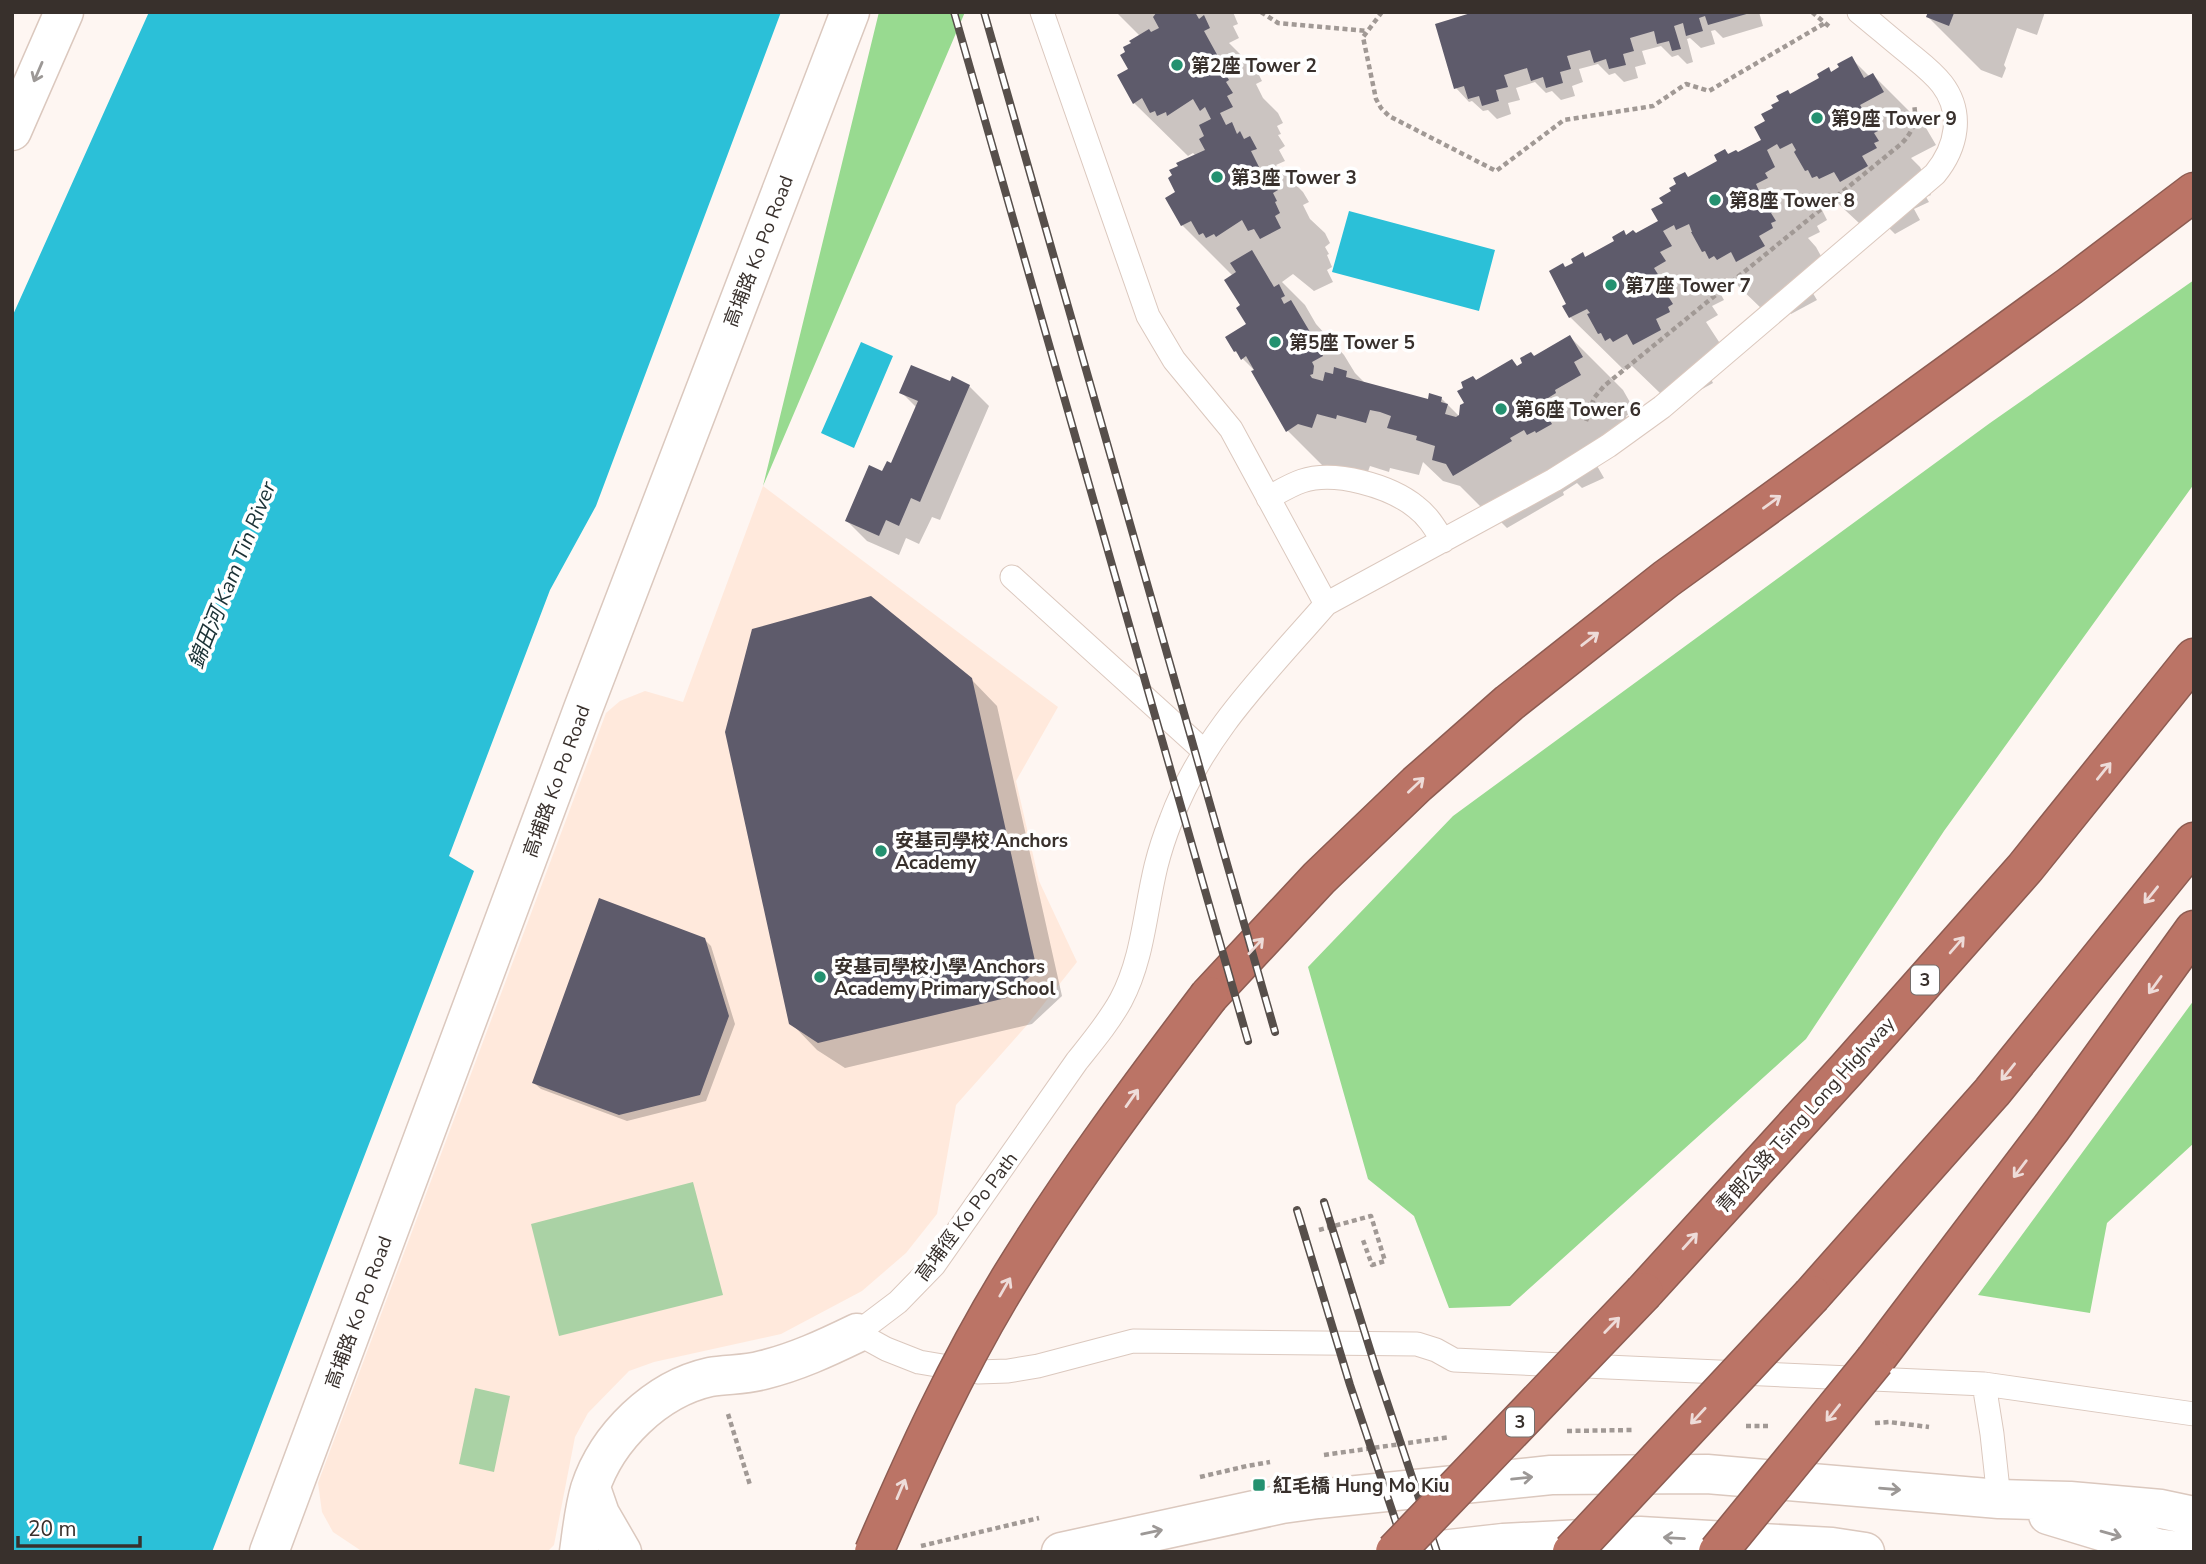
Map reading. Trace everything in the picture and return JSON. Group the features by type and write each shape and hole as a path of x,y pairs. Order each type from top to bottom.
{"highway":[{"path":"874,1552 950,1385 1010,1278 1071,1184 1209,996 1329,868 1416,784 1509,703 1665,579 2070,286 2194,192"},
{"name":"青朗公路 Tsing Long Highway","path":"1395,1552 1644,1292 1847,1069 2016,878 2194,658"},
{"path":"1572,1552 1812,1295 1992,1092 2194,842"},
{"path":"1718,1552 1809,1443 1942,1273 2052,1127 2194,930"}],"street":[{"path":"12,131 64,12"},
{"name":"高埔路 Ko Po Road","path":"269,1552 578,722 850,12"},
{"name":"高埔徑 Ko Po Path","path":"579,1552 590,1488 601,1464 634,1420 656,1402 682,1387 709,1377 761,1371 810,1356 857,1333"},
{"path":"1061,1552 1294,1502 1551,1475 1707,1474 1999,1499 2161,1508 2194,1516"},
{"path":"590,1488 604,1522 622,1552"},
{"path":"1999,1499 2157,1548 2186,1552"},
{"path":"1424,1552 1503,1543 1640,1536 1832,1547 1865,1552"}],"lane":[{"path":"1042,12 1148,316 1174,360 1231,429 1326,604 1554,480 1608,446 1662,407 1935,174 1952,147 1956,130 1955,114 1946,91 1930,71 1859,12"},
{"path":"1268,498 1304,480 1324,477 1385,489 1418,508 1433,523 1443,541"},
{"path":"1012,577 1205,752"},
{"name":"高埔徑 Ko Po Path","path":"857,1333 898,1302 934,1265 1077,1061 1102,1031 1122,999 1142,942 1156,864 1171,818 1191,774 1242,700 1326,604"},
{"path":"857,1333 919,1362 978,1372 1038,1366 1133,1340 1417,1344 1454,1360 1984,1384 2194,1414"},
{"path":"1984,1384 1999,1499"}],"path":[{"path":"1261,12 1278,23 1367,31"},
{"path":"1382,12 1363,37 1376,99 1381,108 1389,116 1496,171 1564,120 1653,106 1686,84 1709,91 1825,23"},
{"path":"1812,12 1836,32"},
{"path":"1580,429 1594,398 1604,386 1901,144 1914,125 1913,102"},
{"path":"1320,1230 1371,1216 1385,1261 1372,1265 1363,1240"},
{"path":"726,1407 750,1485"}],"shaded area":[{"name":"安基司學校 Anchors Academy","path":"763,486 1058,707 1016,781 1039,881 1077,962 1027,1025 956,1105 937,1214 906,1253 862,1291 781,1334 654,1362 629,1371 588,1413 575,1437 554,1545 547,1552 363,1552 333,1532 322,1512 318,1483 606,713 620,701 645,691 683,702"}],"green space":[{"path":"879,12 965,12 763,486"},
{"path":"2194,280 2194,484 1944,831 1806,1039 1510,1306 1449,1308 1414,1216 1368,1179 1308,967 1453,816 1990,423"},
{"path":"2194,1000 2194,1143 2107,1223 2090,1313 1978,1295"},
{"path":"693,1182 723,1295 559,1336 531,1224"},
{"path":"475,1388 510,1396 494,1472 459,1464"}],"water":[{"name":"錦田河 Kam Tin River","path":"149,12 781,12 596,506 550,590 449,856 474,871 212,1552 12,1552 12,317"},
{"path":"1349,211 1495,250 1479,311 1332,272"},
{"path":"861,342 893,356 854,448 821,433"}],"building":[{"path":"1157,12 1195,12 1199,19 1204,15 1210,28 1204,31 1220,60 1225,57 1231,70 1225,73 1229,80 1226,82 1233,93 1227,96 1233,107 1220,113 1226,125 1232,122 1237,134 1240,131 1244,139 1250,136 1257,149 1251,151 1266,181 1272,178 1278,190 1273,193 1280,213 1275,216 1281,228 1260,239 1254,229 1248,231 1242,220 1216,237 1214,234 1206,238 1203,233 1199,235 1191,221 1181,226 1165,198 1175,192 1168,178 1172,175 1169,170 1178,166 1176,163 1205,150 1199,139 1204,136 1199,125 1211,119 1205,107 1200,111 1193,99 1167,116 1166,112 1157,116 1155,111 1150,113 1142,98 1133,104 1117,75 1128,69 1120,55 1125,52 1123,47 1149,29 1151,32 1159,28 1153,17"},
{"path":"1474,12 1750,13 1708,25 1705,16 1699,18 1703,31 1686,36 1683,23 1674,26 1681,49 1672,51 1669,41 1657,44 1654,31 1630,38 1634,51 1623,54 1626,65 1609,69 1606,59 1594,63 1590,50 1567,56 1571,69 1560,72 1563,83 1546,88 1543,77 1531,81 1527,68 1504,75 1508,87 1496,90 1499,101 1482,106 1479,96 1468,99 1464,86 1454,89 1435,24"},
{"path":"1928,12 1954,13 1949,26 1926,17"},
{"path":"1852,56 1864,78 1873,73 1884,92 1860,105 1878,131 1874,133 1879,141 1874,143 1877,148 1862,156 1868,166 1840,182 1834,172 1819,179 1817,176 1812,178 1794,152 1796,150 1792,143 1780,149 1777,144 1767,150 1775,167 1765,173 1768,178 1756,184 1774,211 1771,213 1776,221 1771,223 1773,228 1759,236 1765,246 1736,262 1731,252 1717,260 1714,256 1709,259 1705,251 1702,252 1689,224 1676,230 1674,225 1663,231 1672,246 1660,252 1666,261 1654,268 1671,295 1668,296 1673,304 1668,307 1670,312 1656,319 1661,330 1633,345 1627,334 1613,342 1610,338 1605,341 1601,333 1598,334 1587,309 1569,318 1562,306 1566,304 1549,271 1563,263 1565,267 1573,263 1571,259 1583,252 1585,257 1614,241 1612,237 1624,230 1626,235 1633,230 1636,233 1658,221 1651,209 1663,203 1659,198 1671,191 1669,188 1676,184 1673,178 1685,172 1688,177 1717,161 1714,155 1725,149 1728,154 1736,150 1738,152 1761,140 1754,127 1765,121 1761,114 1773,108 1771,105 1779,101 1776,96 1788,90 1790,94 1819,78 1817,74 1829,67 1831,72 1839,67 1837,64"},
{"path":"1252,250 1274,287 1279,284 1285,296 1281,298 1284,304 1291,300 1313,337 1318,334 1325,346 1320,349 1323,356 1312,362 1312,378 1323,381 1325,372 1333,374 1334,367 1347,371 1346,377 1428,399 1429,393 1442,397 1441,402 1448,404 1445,414 1456,417 1459,415 1460,405 1464,403 1457,391 1463,388 1461,382 1473,376 1476,380 1512,359 1517,366 1522,363 1520,358 1531,352 1534,356 1570,335 1583,357 1574,362 1581,375 1555,390 1556,393 1540,403 1552,424 1527,435 1524,430 1510,438 1512,441 1453,476 1446,464 1432,460 1435,446 1416,440 1417,436 1387,428 1391,416 1380,412 1370,410 1366,423 1337,415 1336,419 1317,414 1312,428 1298,424 1286,432 1251,371 1254,370 1246,356 1241,360 1225,337 1246,324 1236,308 1240,305 1224,280 1236,272 1230,263"},
{"path":"911,365 950,381 952,376 970,385 920,502 911,498 899,526 886,520 879,536 845,521 869,465 882,471 887,461 891,463 918,401 899,393"},
{"name":"安基司學校 Anchors Academy","path":"871,596 972,678 1037,970 1006,998 818,1043 789,1024 725,732 752,629"},
{"path":"599,898 705,938 729,1016 700,1095 619,1115 532,1083"}],"railway":[{"path":"954,12 1248,1041"},
{"path":"984,12 1275,1032"},
{"path":"1324,1202 1437,1552"},
{"path":"1297,1210 1350,1385 1406,1552"}],"place":[{"name":"第2座 Tower 2","path":"1177,65"},
{"name":"第9座 Tower 9","path":"1817,118"},
{"name":"第3座 Tower 3","path":"1217,177"},
{"name":"第8座 Tower 8","path":"1715,200"},
{"name":"第7座 Tower 7","path":"1611,285"},
{"name":"第5座 Tower 5","path":"1275,342"},
{"name":"第6座 Tower 6","path":"1501,409"},
{"name":"安基司學校 Anchors Academy","path":"881,851"},
{"name":"安基司學校小學 Anchors Academy Primary School","path":"820,977"},
{"name":"紅毛橋 Hung Mo Kiu","path":"1259,1485"}]}
